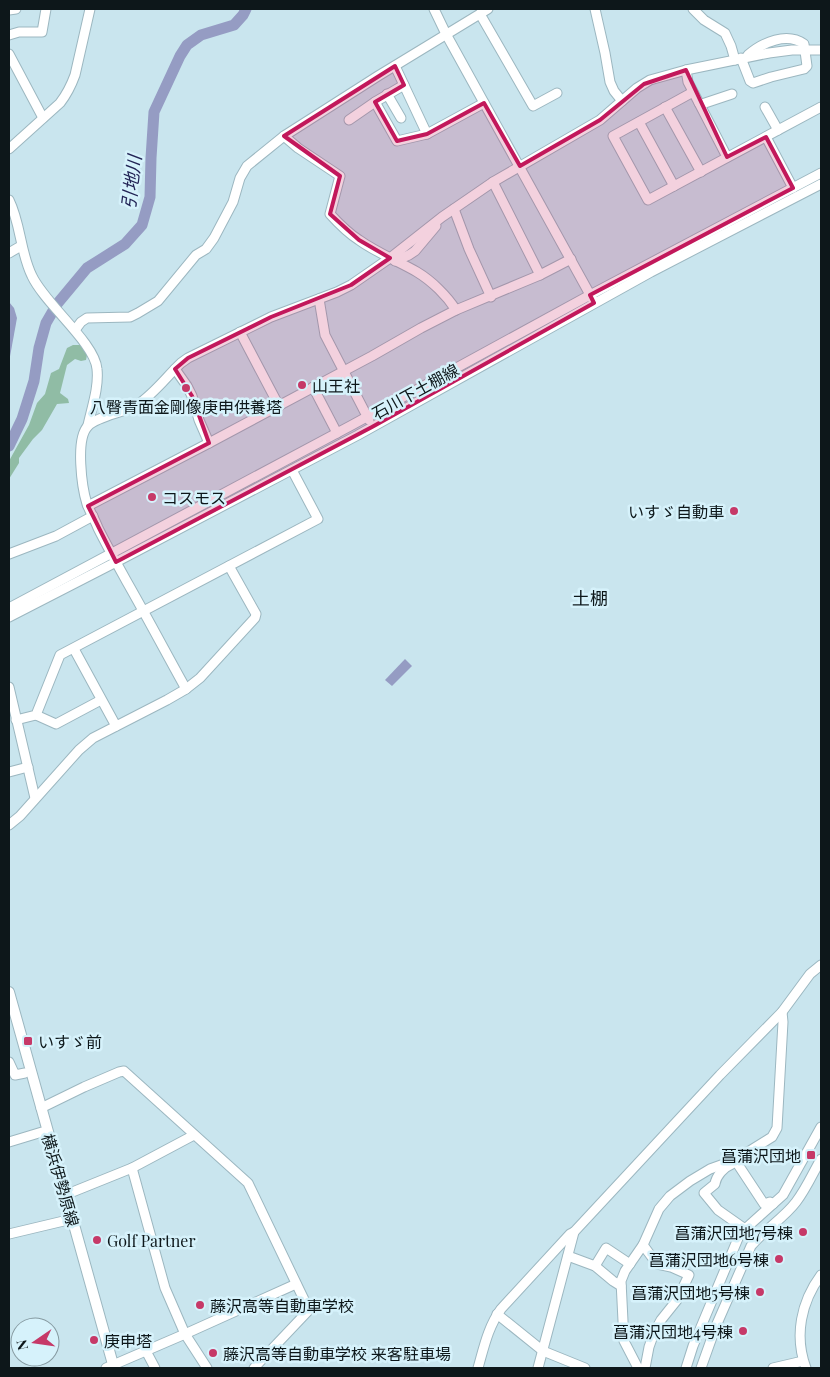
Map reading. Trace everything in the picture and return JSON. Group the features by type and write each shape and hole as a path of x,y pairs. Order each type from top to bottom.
{"main road":[{"name":"横浜伊勢原線","path":"9,992 65,1195 69,1219"},
{"name":"横浜伊勢原線","path":"9,1013 16,1075 42,1132 69,1219 110,1367"}],"street":[{"path":"9,10 16,9"},
{"path":"9,35 19,32 42,32 46,9"},
{"path":"9,149 60,103 71,86 90,9"},
{"path":"434,9 592,299"},
{"path":"596,9 610,82 622,101"},
{"path":"693,9 704,20 725,33 731,46 740,58 750,81 753,83 804,69 807,66 806,49"},
{"path":"75,330 87,318 130,317 158,301 196,255 206,249 214,238 233,202 240,178 247,166 284,136 484,11 533,106 557,93"},
{"path":"186,689 111,553 88,506 83,489 81,447 84,431 88,426 138,404 188,358 270,317 351,286 393,259 451,211 493,182 600,120 650,80 686,70 779,51 821,50"},
{"path":"9,54 44,118"},
{"path":"395,66 427,134"},
{"path":"686,70 688,82 727,157"},
{"path":"349,120 374,102 404,85"},
{"path":"693,92 613,136 648,200 821,107"},
{"path":"387,94 401,118"},
{"path":"699,103 732,94"},
{"path":"374,102 397,141 427,134 484,102"},
{"path":"665,107 701,172"},
{"path":"765,107 778,130"},
{"path":"639,122 674,186"},
{"path":"284,136 298,148 340,176 330,214 342,227 360,240 426,278 456,310"},
{"path":"766,137 794,188"},
{"name":"石川下土棚線","path":"9,608 592,299 821,173"},
{"path":"493,182 540,275"},
{"name":"石川下土棚線","path":"9,617 372,427 533,338 592,299 821,184"},
{"path":"9,200 19,226 21,246 32,277 49,302 75,330 95,360 97,383 88,426"},
{"path":"451,211 491,297"},
{"path":"9,253 21,246"},
{"path":"88,506 279,406 456,310 491,297 570,259"},
{"path":"319,299 325,335 372,427"},
{"path":"240,332 279,406"},
{"path":"175,369 192,396 199,420 209,443"},
{"path":"313,387 337,433"},
{"path":"36,715 60,655 318,519 292,470"},
{"path":"9,554 56,536 93,516"},
{"path":"9,825 20,816 79,750 94,738 186,689 200,678 255,618 256,614 229,566"},
{"path":"74,649 116,726"},
{"path":"9,687 36,798"},
{"path":"16,720 36,715 56,724 101,700"},
{"path":"9,772 28,767"},
{"path":"478,1368 488,1332 497,1314 720,1075 782,1012 810,974 821,965"},
{"path":"745,1229 718,1210 704,1193 715,1184 716,1178 727,1166 772,1137 777,1128 782,1012"},
{"path":"9,1062 16,1075"},
{"path":"41,1108 84,1086 124,1071 248,1183 309,1310 254,1368"},
{"path":"686,1368 693,1346 736,1244 745,1229 783,1194 821,1126"},
{"path":"9,1142 42,1132"},
{"path":"65,1195 132,1168 194,1135"},
{"path":"701,1368 716,1326 751,1246 795,1204 821,1158"},
{"path":"736,1161 764,1204 770,1202 773,1204"},
{"path":"638,1368 624,1341 621,1281 643,1245 660,1209 670,1196 710,1169 736,1161"},
{"path":"132,1168 165,1288 185,1334 208,1368"},
{"path":"9,1234 69,1219"},
{"path":"538,1368 574,1232"},
{"path":"643,1245 657,1264 671,1267 689,1275 678,1300 654,1333 645,1368"},
{"path":"595,1266 606,1248 630,1264"},
{"path":"568,1256 595,1266 612,1281 621,1286"},
{"path":"773,1368 805,1365 801,1351 803,1314 810,1292 821,1277"},
{"path":"110,1367 296,1284"},
{"path":"497,1314 543,1351 585,1368"},
{"path":"146,1351 155,1368"}],"highlighted area":[{"path":"395,66 404,85 375,102 397,141 427,134 484,103 520,166 600,120 644,84 686,70 727,157 766,137 793,188 590,295 594,303 372,427 116,562 88,506 209,443 192,396 175,369 188,358 271,317 351,285 390,258 359,240 330,214 340,176 284,136"}],"green space":[{"path":"73,345 82,345 87,355 86,360 75,359 67,365 60,393 68,399 69,403 57,404 42,430 19,458 19,463 9,479 9,461 29,425 37,403 45,394 51,373 59,369 67,348"}],"water":[{"path":"9,302 14,308 17,318 9,362"},
{"path":"405,659 412,666 392,686 385,680"}],"waterway":[{"name":"引地川","path":"9,446 22,419 34,381 39,348 46,323 57,304 87,268 125,244 142,225 150,197 154,112 180,56 187,45 201,35 234,25 246,9"}],"place":[{"name":"山王社","path":"302,385"},
{"name":"八臀青面金剛像庚申供養塔","path":"186,388"},
{"name":"コスモス","path":"152,497"},
{"name":"いすゞ自動車","path":"734,511"},
{"name":"いすゞ前","path":"28,1041"},
{"name":"菖蒲沢団地","path":"811,1155"},
{"name":"菖蒲沢団地7号棟","path":"803,1232"},
{"name":"Golf Partner","path":"97,1240"},
{"name":"菖蒲沢団地6号棟","path":"779,1259"},
{"name":"菖蒲沢団地5号棟","path":"760,1292"},
{"name":"藤沢高等自動車学校","path":"200,1305"},
{"name":"菖蒲沢団地4号棟","path":"743,1331"},
{"name":"庚申塔","path":"94,1340"},
{"name":"藤沢高等自動車学校 来客駐車場","path":"213,1353"}],"district":[{"name":"土棚","path":"590,598"}]}
